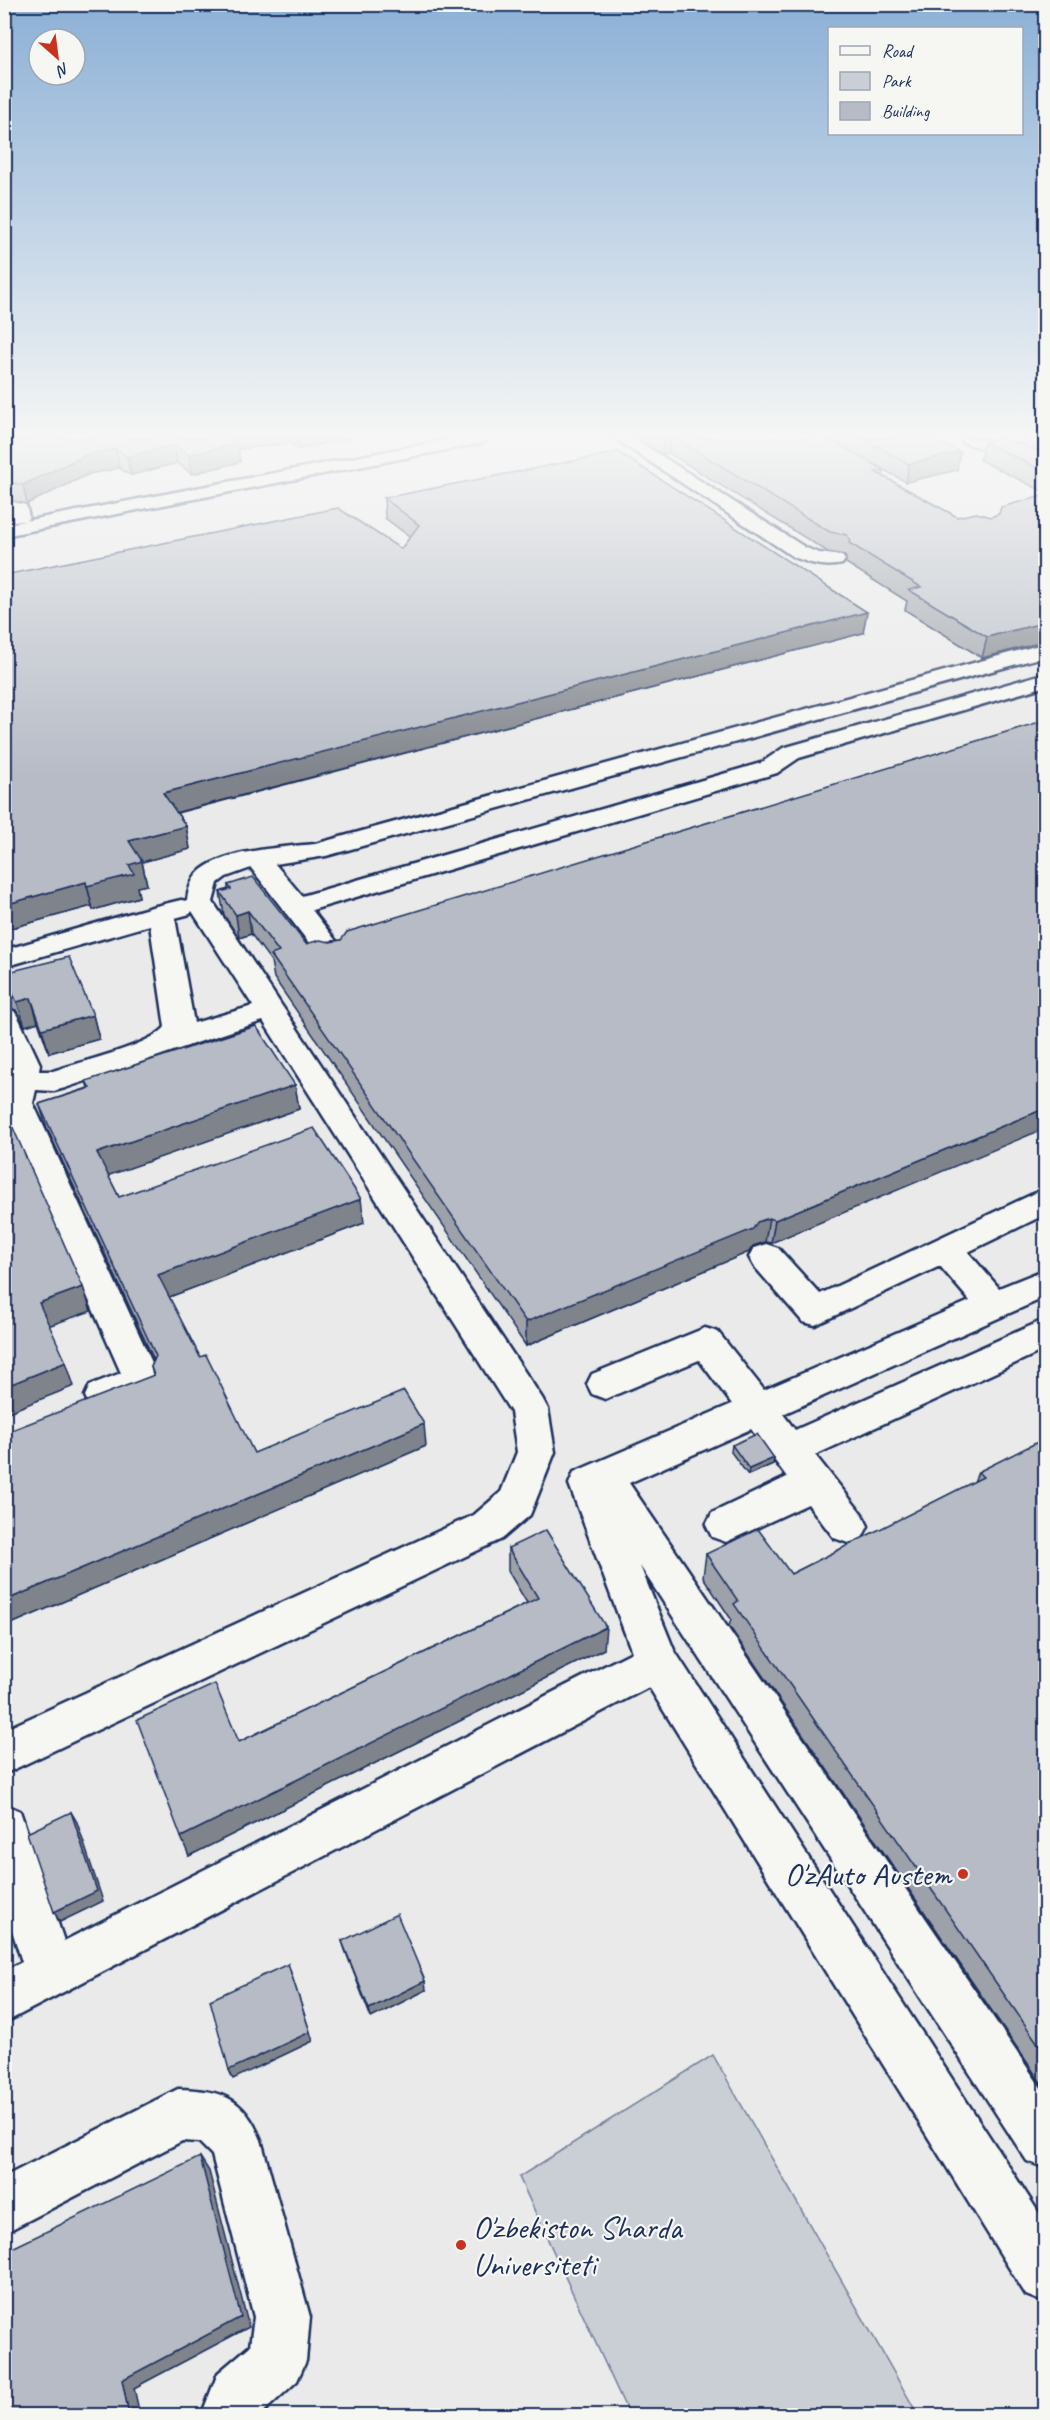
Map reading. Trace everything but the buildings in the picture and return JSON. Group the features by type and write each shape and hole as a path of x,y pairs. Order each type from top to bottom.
{"main road":[{"path":"799,551 807,556 835,561"},
{"path":"4,1753 488,1527 516,1503 536,1452 529,1409 200,902 201,887 211,874 242,862 317,851 1046,649"},
{"path":"1009,659 1044,679"},
{"path":"296,906 769,768 790,753 1044,679"},
{"path":"911,686 944,708"},
{"path":"791,719 824,743"},
{"path":"258,860 333,955"},
{"path":"4,959 200,902"},
{"path":"161,913 180,1027 171,1040"},
{"path":"17,1068 54,1081 147,1051 171,1040 269,1010"},
{"path":"4,1017 17,1068 18,1103 142,1380 79,1406"},
{"path":"766,1257 815,1312 1046,1200"},
{"path":"945,1249 994,1305"},
{"path":"1046,1281 588,1484 657,1661 1046,2275"},
{"path":"788,1450 1046,1333"},
{"path":"605,1384 705,1342 848,1526"},
{"path":"604,1478 1046,2142"},
{"path":"726,1525 814,1482"},
{"path":"4,1998 657,1661"},
{"path":"4,1827 50,1974"},
{"path":"4,2206 178,2115 210,2116 235,2140 282,2318 277,2361 238,2394 230,2415"}],"green space":[{"path":"713,2055 918,2415 629,2415 519,2177"}],"place":[{"name":"O'zAuto Austem","path":"963,1874"},
{"name":"O'zbekiston Sharda Universiteti","path":"461,2245"}]}
